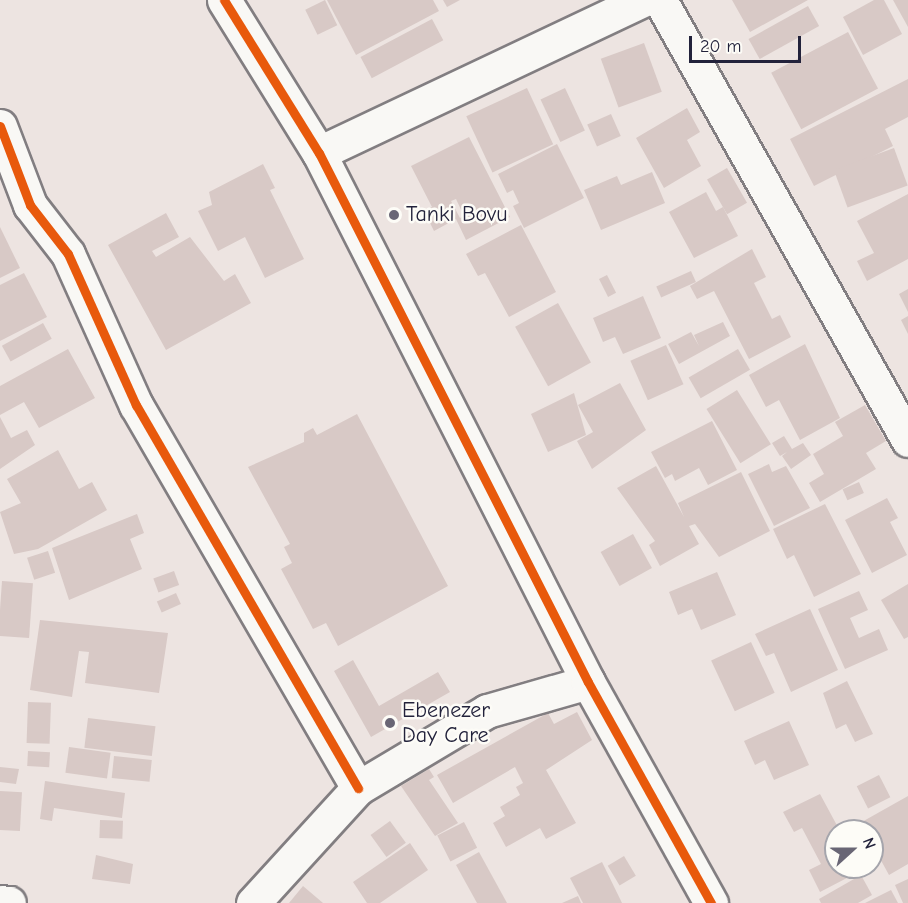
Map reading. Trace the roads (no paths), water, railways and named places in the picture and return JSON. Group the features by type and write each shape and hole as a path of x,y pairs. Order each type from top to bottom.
{"street":[{"path":"224,0 320,153 588,682 711,903"},
{"path":"320,153 643,0"},
{"path":"660,0 908,440"},
{"path":"0,126 30,205 68,254 136,405 358,788"},
{"path":"0,187 30,205"},
{"path":"253,903 358,788 487,711 588,682"},
{"path":"0,902 9,903"}],"place":[{"name":"Tanki Bovu","path":"394,215"},
{"name":"Ebenezer Day Care","path":"390,723"}]}
